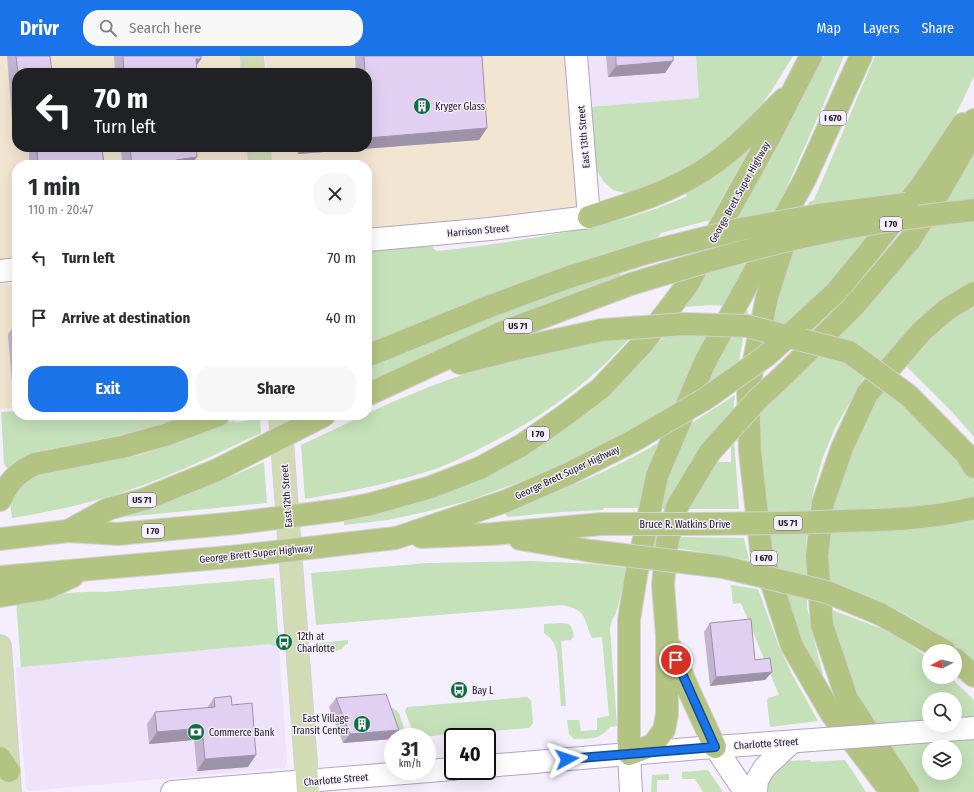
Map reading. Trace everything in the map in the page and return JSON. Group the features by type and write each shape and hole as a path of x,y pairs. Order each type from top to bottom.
{"highway":[{"name":"George Brett Super Highway","path":"0,540 68,531 118,534 237,523 340,510 372,504 430,487 480,468 522,445 601,388 643,343 688,284 766,145 811,56"},
{"name":"I 670","path":"861,56 805,179 767,297 748,390 750,452 761,550 792,646 831,713 891,792"},
{"path":"589,217 656,194 686,181 708,167 735,145 793,91"},
{"name":"George Brett Super Highway","path":"46,581 86,570 240,556 396,538 506,500 568,474 633,441 705,399 766,356 836,292 922,185 974,107"},
{"path":"805,179 705,362 657,476 636,576 629,620 629,754 652,745 664,730 667,714 667,636 663,585 667,543 677,507 710,452 758,399 853,307 910,240 966,146 974,120"},
{"path":"372,354 539,288 649,252 741,229 819,215 904,204 974,199"},
{"name":"US 71","path":"372,393 503,332 631,284 746,250 822,232 974,210"},
{"path":"908,792 848,699 822,625 817,556 824,503 842,448 867,394 922,331 946,310 974,293"},
{"path":"409,376 524,347 602,330 685,324 747,326 849,352 908,395 966,454 974,467"},
{"path":"0,500 14,477 34,464 129,445 164,435 205,420"},
{"name":"US 71","path":"68,531 108,509 145,499 217,470 315,420"},
{"name":"Bruce R. Watkins Drive","path":"396,538 492,534 601,524 788,523 894,519 962,511 974,508"},
{"path":"492,534 591,551 723,567 827,592 880,614 933,644"},
{"path":"0,577 46,581"},
{"path":"0,596 46,581"},
{"path":"667,636 676,660 715,747"},
{"path":"962,665 974,676"}],"main road":[{"path":"252,56 253,68"},
{"name":"East 12th Street","path":"280,420 308,787"},
{"path":"0,646 6,774"}],"street":[{"name":"East 13th Street","path":"576,56 589,217"},
{"name":"Harrison Street","path":"372,240 490,229 589,217"},
{"path":"0,271 12,270"},
{"name":"Charlotte Street","path":"496,765 974,728"},
{"path":"756,792 757,780 765,767 795,741"},
{"path":"715,747 745,792"},
{"path":"629,754 631,792"},
{"name":"Charlotte Street","path":"172,792 308,787 444,770"}],"shaded area":[{"path":"0,56 240,56 241,68 12,68 12,152 248,152 248,160 12,160 12,258 0,259"},
{"path":"265,56 566,56 578,199 576,209 572,211 372,230 372,160 272,160 271,152 372,152 372,68 266,68"},
{"path":"586,56 696,56 699,98 590,107"},
{"path":"12,283 12,408 0,409 0,284"},
{"path":"270,644 273,646 279,645 287,762 285,768 29,791 26,788 16,667"}],"green space":[{"path":"696,56 793,56 772,90 742,128 690,169 636,193 626,193 613,190 604,182 597,171 590,107 699,98"},
{"path":"824,56 844,56 782,198 774,212 737,220"},
{"path":"875,56 974,56 974,76 941,142 912,187 822,292 766,340 780,280 809,202 814,200"},
{"path":"753,142 710,220 661,233 658,237 602,254 372,345 372,250 432,246 436,251 472,247 572,231 630,217 668,204 687,196 683,189"},
{"path":"974,143 974,282 962,288 911,328 865,376 835,428 823,457 810,508 806,543 807,606 823,674 819,676 801,641 774,562 762,504 758,412"},
{"path":"751,260 727,306 711,305 685,307 698,290 709,271"},
{"path":"625,267 618,278 372,384 372,363 389,355"},
{"path":"974,302 974,437 954,414 902,362 925,338"},
{"path":"743,309 748,311 739,361 703,386"},
{"path":"715,331 682,399 591,451 544,473 471,500 388,520 344,525 344,520 503,467 550,439 592,408 626,378 668,332"},
{"path":"632,335 599,370 580,386 541,414 499,439 453,462 422,473 356,490 305,499 301,445 354,420 372,420 372,411 390,403 491,364"},
{"path":"884,385 955,451 974,481 974,662 962,652 962,644 952,644 917,621 892,607 825,579 830,510 844,461"},
{"path":"735,395 733,412 670,509 656,509 684,428"},
{"path":"12,411 12,420 175,420 136,431 43,450 43,453 27,457 8,469 4,464 1,412"},
{"path":"235,420 235,422 260,420 261,433 201,461 127,491 51,511 12,518 10,502 24,481 47,472 140,455"},
{"path":"734,439 739,509 688,509 716,462 731,462 731,443"},
{"path":"663,440 640,508 604,508 603,510 508,517 503,512 564,489 605,471"},
{"path":"264,462 267,503 125,517 178,498"},
{"path":"680,537 744,538 749,560 676,548"},
{"path":"531,561 594,564 628,568 616,613 610,628 617,726 610,727 598,737 574,739 569,734 567,720 579,720 581,731 597,730 597,718 609,716 602,637 592,638 583,615 576,609 562,605 316,625 311,573 428,563"},
{"path":"274,578 279,645 273,646 270,644 21,667 16,600 72,593 105,592"},
{"path":"731,585 758,589 780,649 818,721 770,727 767,701 768,698 779,695 741,603 733,604"},
{"path":"827,608 880,628 912,646 922,654 922,684 957,684 974,700 974,792 917,792 861,711"},
{"path":"544,624 569,624 574,634 571,640 561,641 566,706 561,706 557,652 552,641 544,633"},
{"path":"348,640 348,644 342,649 326,654 325,649 318,643"},
{"path":"527,697 531,700 533,723 529,728 496,731 496,728 444,728 444,735 436,736 436,728 411,728 405,711 407,707"},
{"path":"393,708 399,713 404,728 389,728 382,709"},
{"path":"810,760 811,762 845,760 866,792 763,792 767,772 787,761"},
{"path":"708,770 723,792 703,792 695,779 682,779 682,772"},
{"path":"669,774 669,780 657,780 657,792 651,792 652,775"}],"building":[{"path":"16,56 50,56 51,68 17,68"},
{"path":"123,56 201,56 201,59 196,59 197,68 124,68"},
{"name":"Kryger Glass","path":"364,56 482,56 487,128 372,138 372,68 365,68"},
{"path":"616,56 673,56 673,61 616,66"},
{"path":"37,152 103,152 103,160 38,160"},
{"path":"131,152 196,152 197,157 176,160 131,160"},
{"path":"751,619 755,660 770,658 772,672 716,677 710,623"},
{"name":"East Village Transit Center","path":"386,694 398,728 384,728 384,731 350,734 336,698"},
{"name":"Commerce Bank","path":"231,696 232,705 252,703 256,755 205,759 202,728 157,732 155,712 215,707 214,698"}],"place":[{"name":"Kryger Glass","path":"422,106"},
{"name":"12th at Charlotte","path":"284,642"},
{"name":"Bay L","path":"459,690"},
{"name":"East Village Transit Center","path":"362,724"},
{"name":"Commerce Bank","path":"196,732"}],"route":[{"path":"567,759 715,747 676,660"}]}
